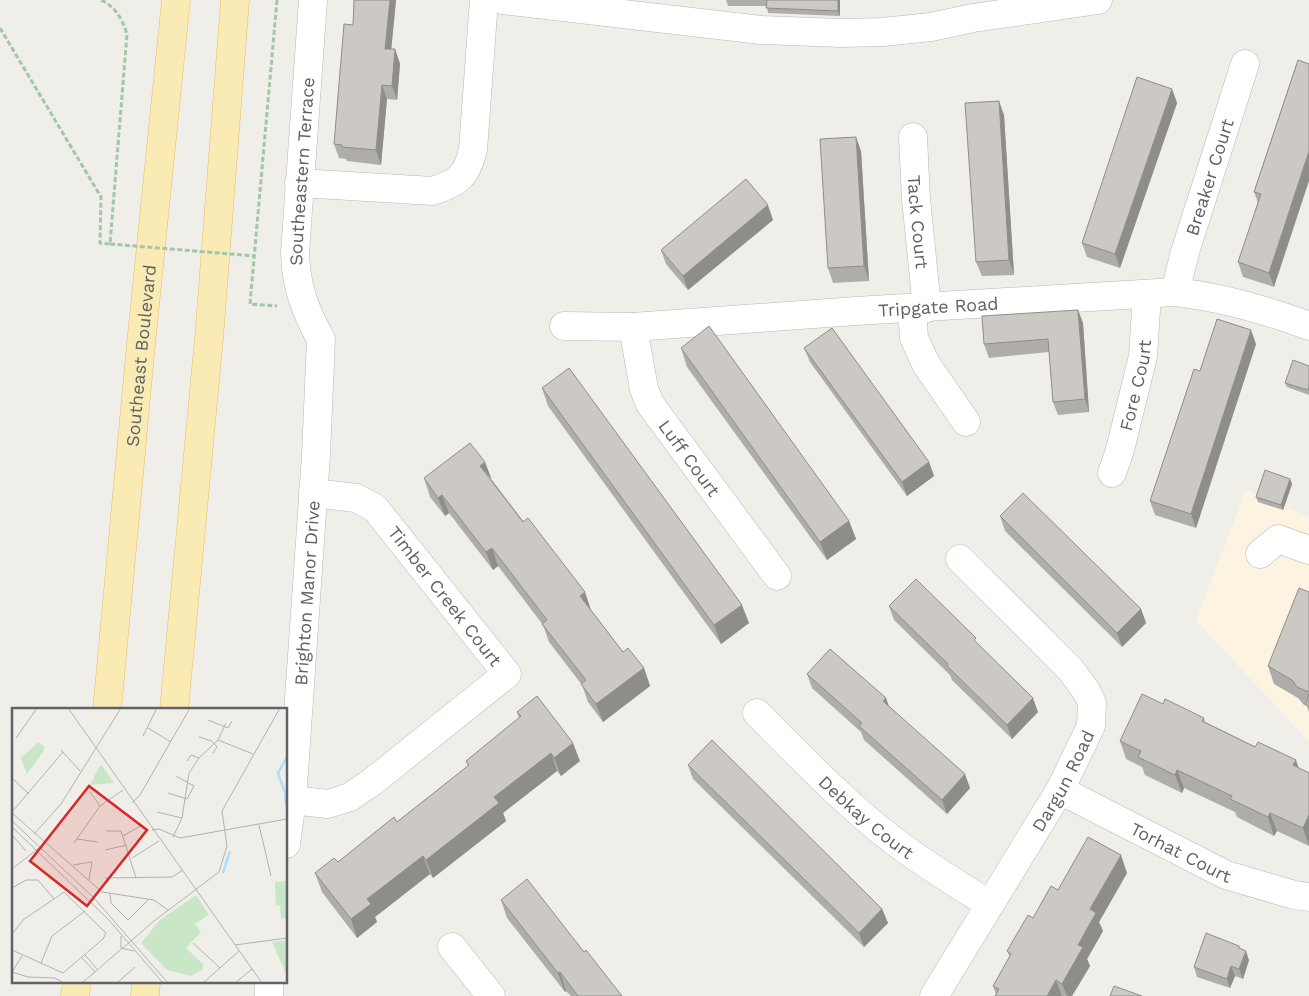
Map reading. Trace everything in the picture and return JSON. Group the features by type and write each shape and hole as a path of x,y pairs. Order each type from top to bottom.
{"main road":[{"name":"Southeast Boulevard","path":"107,708 141,344 176,0"},
{"path":"174,708 209,338 235,0"}],"street":[{"name":"Southeastern Terrace","path":"313,0 295,253 297,281 313,325 321,339"},
{"path":"299,183 433,191 452,185 462,177 469,165 473,150 484,0"},
{"path":"502,0 761,30 841,33 883,32 931,27 973,18 1098,0"},
{"name":"Breaker Court","path":"1175,292 1185,252 1245,64"},
{"name":"Tack Court","path":"913,137 919,308 914,338 926,364 966,422"},
{"name":"Tripgate Road","path":"564,326 632,327 1175,292 1220,299 1309,326"},
{"name":"Fore Court","path":"1112,473 1125,434 1143,356 1147,295"},
{"name":"Luff Court","path":"632,327 644,389 650,404 777,576"},
{"name":"Brighton Manor Drive","path":"288,829 292,800 313,493 321,339"},
{"name":"Timber Creek Court","path":"292,800 328,804 350,796 372,782 507,674 375,508 356,498 313,493"},
{"path":"1260,554 1278,539 1309,550"},
{"name":"Dargun Road","path":"934,996 1060,790 1091,726 1092,703 1072,670 960,559"},
{"name":"Debkay Court","path":"758,713 822,779 894,842 942,876 989,904"},
{"name":"Torhat Court","path":"1060,790 1226,875 1294,895 1309,897"},
{"path":"452,947 491,996"}],"path":[{"path":"101,0 113,7 124,23 127,34 110,244"},
{"path":"250,304 277,0"},
{"path":"0,28 101,197 100,243 255,256"}],"shaded area":[{"path":"1246,490 1309,517 1309,742 1196,620"}],"building":[{"path":"354,0 390,0 385,49 395,49 392,86 382,85 376,150 342,147 342,145 334,144 344,24 353,25"},
{"path":"767,0 838,0 838,11 766,8"},
{"path":"1298,60 1309,64 1309,151 1269,273 1238,262 1261,194 1254,192"},
{"path":"1137,77 1172,89 1115,254 1082,243"},
{"path":"999,101 1009,260 976,262 965,103"},
{"path":"856,137 864,266 828,268 820,139"},
{"path":"746,179 768,205 683,276 661,250"},
{"path":"1078,310 1085,399 1053,402 1048,339 984,344 982,316"},
{"path":"1217,319 1251,330 1191,514 1150,501 1194,369 1200,371"},
{"path":"709,326 849,521 820,542 681,348"},
{"path":"832,328 929,462 902,482 804,348"},
{"path":"1293,360 1309,366 1308,390 1285,383"},
{"path":"569,368 742,605 714,625 542,388"},
{"path":"470,443 485,462 480,466 523,522 528,518 585,592 580,596 623,652 628,648 644,668 596,704 581,684 586,680 542,624 547,620 492,548 486,552 442,495 438,498 424,478"},
{"path":"1265,470 1290,479 1281,505 1256,497"},
{"path":"1023,493 1141,609 1117,633 1000,516"},
{"path":"916,579 1033,698 1007,725 889,606"},
{"path":"1299,588 1309,592 1309,692 1297,687 1292,680 1268,666"},
{"path":"830,649 886,698 883,701 965,774 942,800 859,726 862,723 807,674"},
{"path":"1142,694 1163,704 1165,699 1204,718 1202,721 1255,747 1258,742 1296,760 1293,765 1309,773 1309,815 1303,828 1270,813 1268,817 1230,799 1232,796 1177,770 1175,775 1138,757 1141,751 1120,741"},
{"path":"1309,694 1309,707 1306,704"},
{"path":"537,696 573,743 554,758 551,753 494,797 499,803 426,860 423,856 367,899 371,904 351,919 315,873 334,858 338,862 394,817 397,822 469,765 466,761 521,716 517,712"},
{"path":"712,740 882,909 859,933 688,765"},
{"path":"1088,837 1121,855 1090,909 1096,913 1078,945 1083,947 1062,984 1056,980 1047,996 995,996 999,989 993,986 1011,954 1007,951 1028,915 1033,918 1051,886 1058,890"},
{"path":"527,879 584,952 586,950 622,996 578,996 560,972 558,973 501,900"},
{"path":"1206,933 1239,946 1239,948 1246,951 1239,969 1231,966 1227,979 1194,967"},
{"path":"1114,986 1142,996 1110,996"}]}
